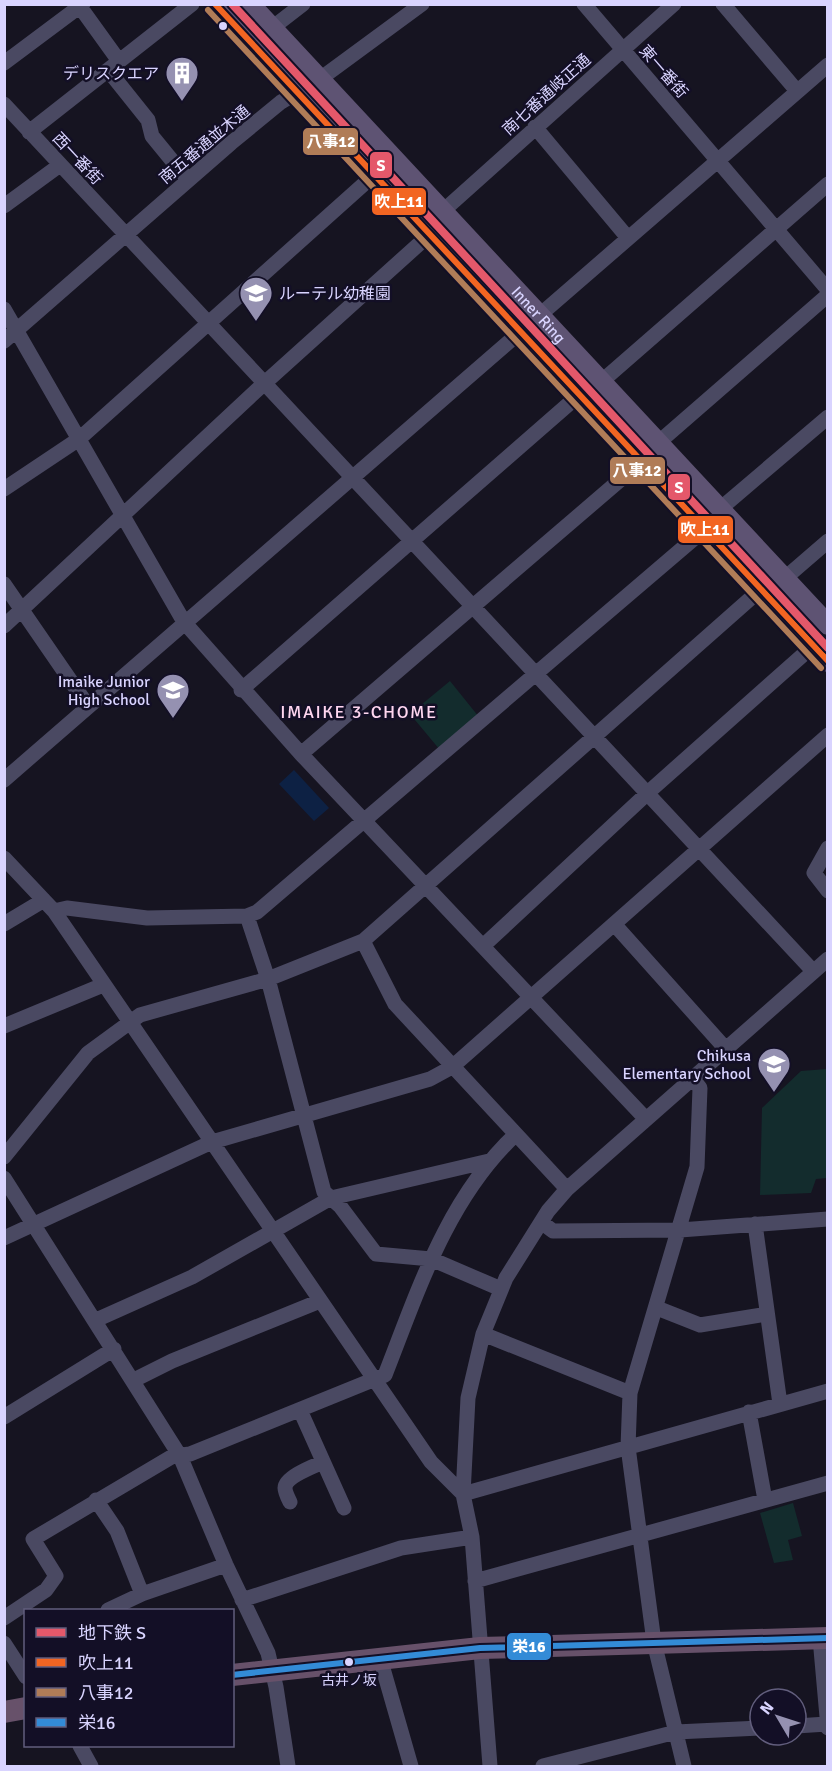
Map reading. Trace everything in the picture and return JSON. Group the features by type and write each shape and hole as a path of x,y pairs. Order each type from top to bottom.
{"highway":[{"path":"234,1676 272,1669 480,1648 824,1638"},
{"path":"4,1712 24,1708"}],"main road":[{"name":"Inner Ring","path":"215,4 308,86 442,211 828,625"},
{"name":"Inner Ring","path":"250,4 272,28 308,86 374,175 828,662"}],"street":[{"path":"30,132 192,4"},
{"path":"272,28 303,4"},
{"name":"南五番通並木通","path":"4,341 231,143 422,4"},
{"name":"東一番街","path":"584,4 828,290"},
{"name":"南七番通岐正通","path":"442,211 674,4"},
{"path":"723,4 797,91"},
{"path":"4,63 80,5 113,65 148,120 152,136 188,180"},
{"path":"4,780 538,314 828,65"},
{"name":"西一番街","path":"4,104 813,971"},
{"path":"536,127 628,238"},
{"path":"4,206 60,165"},
{"path":"4,489 79,439 208,321 374,175"},
{"path":"601,382 828,184"},
{"path":"4,626 265,383 429,235"},
{"path":"658,443 828,295"},
{"path":"4,309 184,622 301,754 366,820 645,1119"},
{"path":"242,690 579,395"},
{"path":"720,509 828,417"},
{"path":"301,754 640,462"},
{"path":"4,924 49,906 147,918 246,916 257,912 704,530"},
{"path":"784,579 828,541"},
{"path":"4,584 88,706"},
{"path":"4,1157 88,1053 140,1015 268,979 363,941 760,590"},
{"path":"483,946 813,646"},
{"path":"4,1238 213,1142 430,1078 452,1067 828,735"},
{"path":"828,848 814,873 828,891"},
{"path":"4,858 49,906 431,1462 463,1494"},
{"path":"246,916 268,979 324,1192 376,1254 431,1259 501,1289"},
{"path":"615,925 725,1048"},
{"path":"363,941 395,1004 567,1189"},
{"path":"490,1767 472,1537 463,1494 468,1398 483,1334 501,1289 541,1222 567,1189 828,959"},
{"path":"4,1026 104,985"},
{"path":"684,1767 654,1642 628,1447 630,1393 697,1167 700,1088 692,1078"},
{"path":"4,1618 46,1590 56,1576 33,1539 173,1456 190,1454 376,1381 385,1375 431,1259 465,1194 489,1161 515,1135"},
{"path":"96,1320 192,1277 331,1198 489,1161"},
{"path":"4,1178 114,1348 180,1456 226,1565 268,1653 288,1767"},
{"path":"541,1222 553,1231 680,1230 828,1219"},
{"path":"755,1224 767,1314 784,1404"},
{"path":"134,1380 172,1361 320,1300"},
{"path":"657,1308 700,1325 767,1314"},
{"path":"483,1334 630,1393"},
{"path":"4,1417 114,1348"},
{"path":"463,1494 828,1391"},
{"path":"300,1410 344,1508"},
{"path":"749,1412 765,1500"},
{"path":"290,1502 284,1489 287,1482 298,1473 323,1462"},
{"path":"475,1581 828,1483"},
{"path":"96,1500 117,1532 142,1594"},
{"path":"242,1600 401,1548 472,1537"},
{"path":"112,1609 142,1594 226,1565"},
{"path":"808,1726 827,1726 824,1638"},
{"path":"4,1643 24,1674"},
{"path":"380,1658 411,1767"},
{"path":"543,1767 676,1732 748,1729"},
{"path":"81,1747 91,1767"}],"green space":[{"path":"450,681 479,717 440,750 410,714"},
{"path":"827,1069 827,1178 816,1179 811,1193 760,1195 762,1108 801,1071"},
{"path":"793,1503 802,1536 788,1540 793,1560 774,1563 760,1513"}],"water":[{"path":"294,770 329,808 314,821 279,784"}],"metro line":[{"name":"S","path":"232,4 828,648"}],"transit line":[{"name":"吹上11","path":"215,4 828,661"},
{"name":"八事12","path":"208,10 821,668"},
{"name":"栄16","path":"234,1675 480,1648 828,1638"}],"place":[{"name":"デリスクエア","path":"182,102"},
{"name":"ルーテル幼稚園","path":"256,322"},
{"name":"Imaike Junior High School","path":"173,719"},
{"name":"Chikusa Elementary School","path":"774,1093"},
{"name":"古井ノ坂","path":"349,1662"}],"district":[{"name":"IMAIKE 3-CHOME","path":"359,712"}]}
